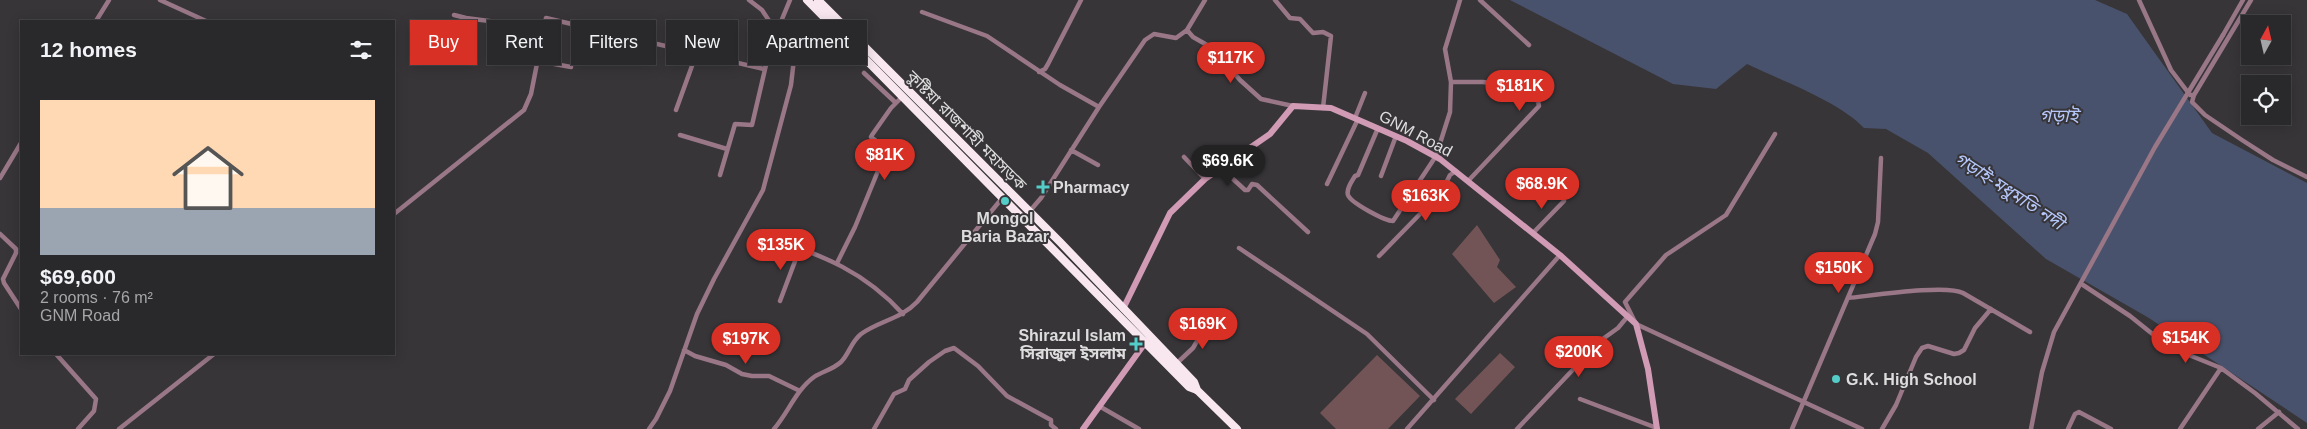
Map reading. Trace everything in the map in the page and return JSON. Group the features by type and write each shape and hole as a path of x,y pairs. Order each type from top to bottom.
{"highway":[{"name":"কুষ্টিয়া রাজশাহী মহাসড়ক","path":"807,0 830,20"},
{"name":"কুষ্টিয়া রাজশাহী মহাসড়ক","path":"818,0 835,20"},
{"name":"কুষ্টিয়া রাজশাহী মহাসড়ক","path":"867,55 1148,339 1194,382 1197,390"},
{"name":"কুষ্টিয়া রাজশাহী মহাসড়ক","path":"867,57 903,96 929,117 1003,197 1029,212 1123,308 1189,387 1197,390 1237,429"}],"street":[{"path":"97,20 109,0"},
{"path":"160,0 204,20"},
{"path":"749,0 762,10 770,20"},
{"path":"782,20 790,0"},
{"path":"1039,72 1045,69 1048,64 1081,0"},
{"path":"1029,212 1041,198 1099,107 1149,37 1160,35 1176,38 1187,30 1205,0"},
{"path":"1275,0 1290,18 1300,19 1313,33 1323,32 1331,36 1323,108"},
{"path":"1378,128 1358,175 1355,176 1347,192 1348,197 1357,204 1386,221 1393,221 1398,217 1436,156 1450,112 1450,81 1446,49 1460,0"},
{"path":"1480,0 1529,45"},
{"path":"2139,0 2171,70 2184,89 2190,95 2194,95"},
{"path":"2032,429 2042,372 2054,332 2155,147 2243,0"},
{"path":"2251,0 2194,95 2192,102 2205,115 2273,160 2307,177"},
{"path":"922,12 987,36 1039,72 1099,107"},
{"path":"454,15 487,21"},
{"path":"545,20 549,18 558,20"},
{"path":"561,21 666,45"},
{"path":"1123,308 1170,214 1205,179 1270,134 1293,106 1261,99 1240,80 1214,49 1193,37 1187,30"},
{"path":"738,62 764,69"},
{"path":"395,213 520,116 531,94 537,65"},
{"path":"560,65 571,67"},
{"path":"676,110 692,65"},
{"path":"720,176 735,124 752,125 765,65"},
{"path":"649,429 670,390 684,350 714,279 763,190 794,65"},
{"path":"864,73 896,103"},
{"path":"1450,81 1503,85 1538,101 1539,106 1469,180"},
{"path":"1327,184 1365,93"},
{"path":"837,263 855,228 887,149 874,139 872,135 903,96"},
{"name":"GNM Road","path":"1293,106 1331,108 1396,136 1436,156 1469,180 1560,255 1636,324"},
{"path":"1580,399 1657,428 1648,369 1636,324 1625,304 1626,299 1666,255 1726,214 1775,134"},
{"path":"680,135 727,149"},
{"path":"1381,176 1396,136"},
{"path":"0,178 20,145"},
{"path":"1071,150 1098,165"},
{"path":"1184,157 1205,179"},
{"path":"1792,429 1805,402 1876,228 1881,158"},
{"path":"1222,168 1245,190 1248,190 1252,184 1257,185 1308,232"},
{"path":"1379,256 1421,213 1446,183 1450,175 1456,171"},
{"path":"774,429 800,391 815,377 830,370 842,361 855,339 862,333 903,314 917,302 1003,197"},
{"path":"1533,233 1564,201"},
{"path":"0,234 16,249 16,253 3,279 20,307"},
{"path":"769,238 837,263 876,287 903,314"},
{"path":"780,301 800,248"},
{"path":"1239,248 1367,334 1434,400"},
{"path":"1407,429 1560,255"},
{"path":"2083,285 2130,316 2160,340 2184,353 2221,368 2279,412 2298,429"},
{"path":"1848,298 1898,292 1954,290 2030,332"},
{"path":"1882,429 1896,405 1916,357 1922,348 1928,346 1954,354 1959,353 1964,350 1975,328 1991,310"},
{"path":"1517,429 1600,341 1618,328 1628,316"},
{"path":"1176,364 1193,348 1210,319"},
{"path":"1636,324 1862,429"},
{"path":"1083,429 1148,339"},
{"path":"874,429 894,394 905,389 910,380 929,362 954,348 978,366 1007,396 1051,420 1052,425 1056,429"},
{"path":"684,350 695,356 726,365 742,374 769,376 800,391"},
{"path":"57,355 96,399 94,411 78,429"},
{"path":"119,429 213,355"},
{"path":"2180,429 2221,368"},
{"path":"1099,406 1139,429"},
{"path":"2068,429 2075,414 2079,412 2111,429"},
{"path":"2258,429 2279,412"}],"shaded area":[{"path":"1477,225 1500,260 1497,267 1516,287 1494,303 1452,254"},
{"path":"1500,353 1515,367 1471,414 1455,399"},
{"path":"1377,355 1420,396 1388,429 1336,429 1320,413"}],"water":[{"name":"গড়াই","path":"1510,0 2095,0 2127,14 2212,133 2307,183 2307,423 2149,318 2046,259 1928,153 1886,129 1864,128 1853,118 1825,100 1747,64 1716,89 1673,84"}],"place":[{"name":"Pharmacy","path":"1043,187"},
{"name":"Mongol Baria Bazar","path":"1005,201"},
{"name":"Shirazul Islam সিরাজুল ইসলাম","path":"1136,344"},
{"name":"G.K. High School","path":"1836,379"}],"water label":[{"name":"গড়াই-মধুমতি নদী","path":"2009,191"}]}
